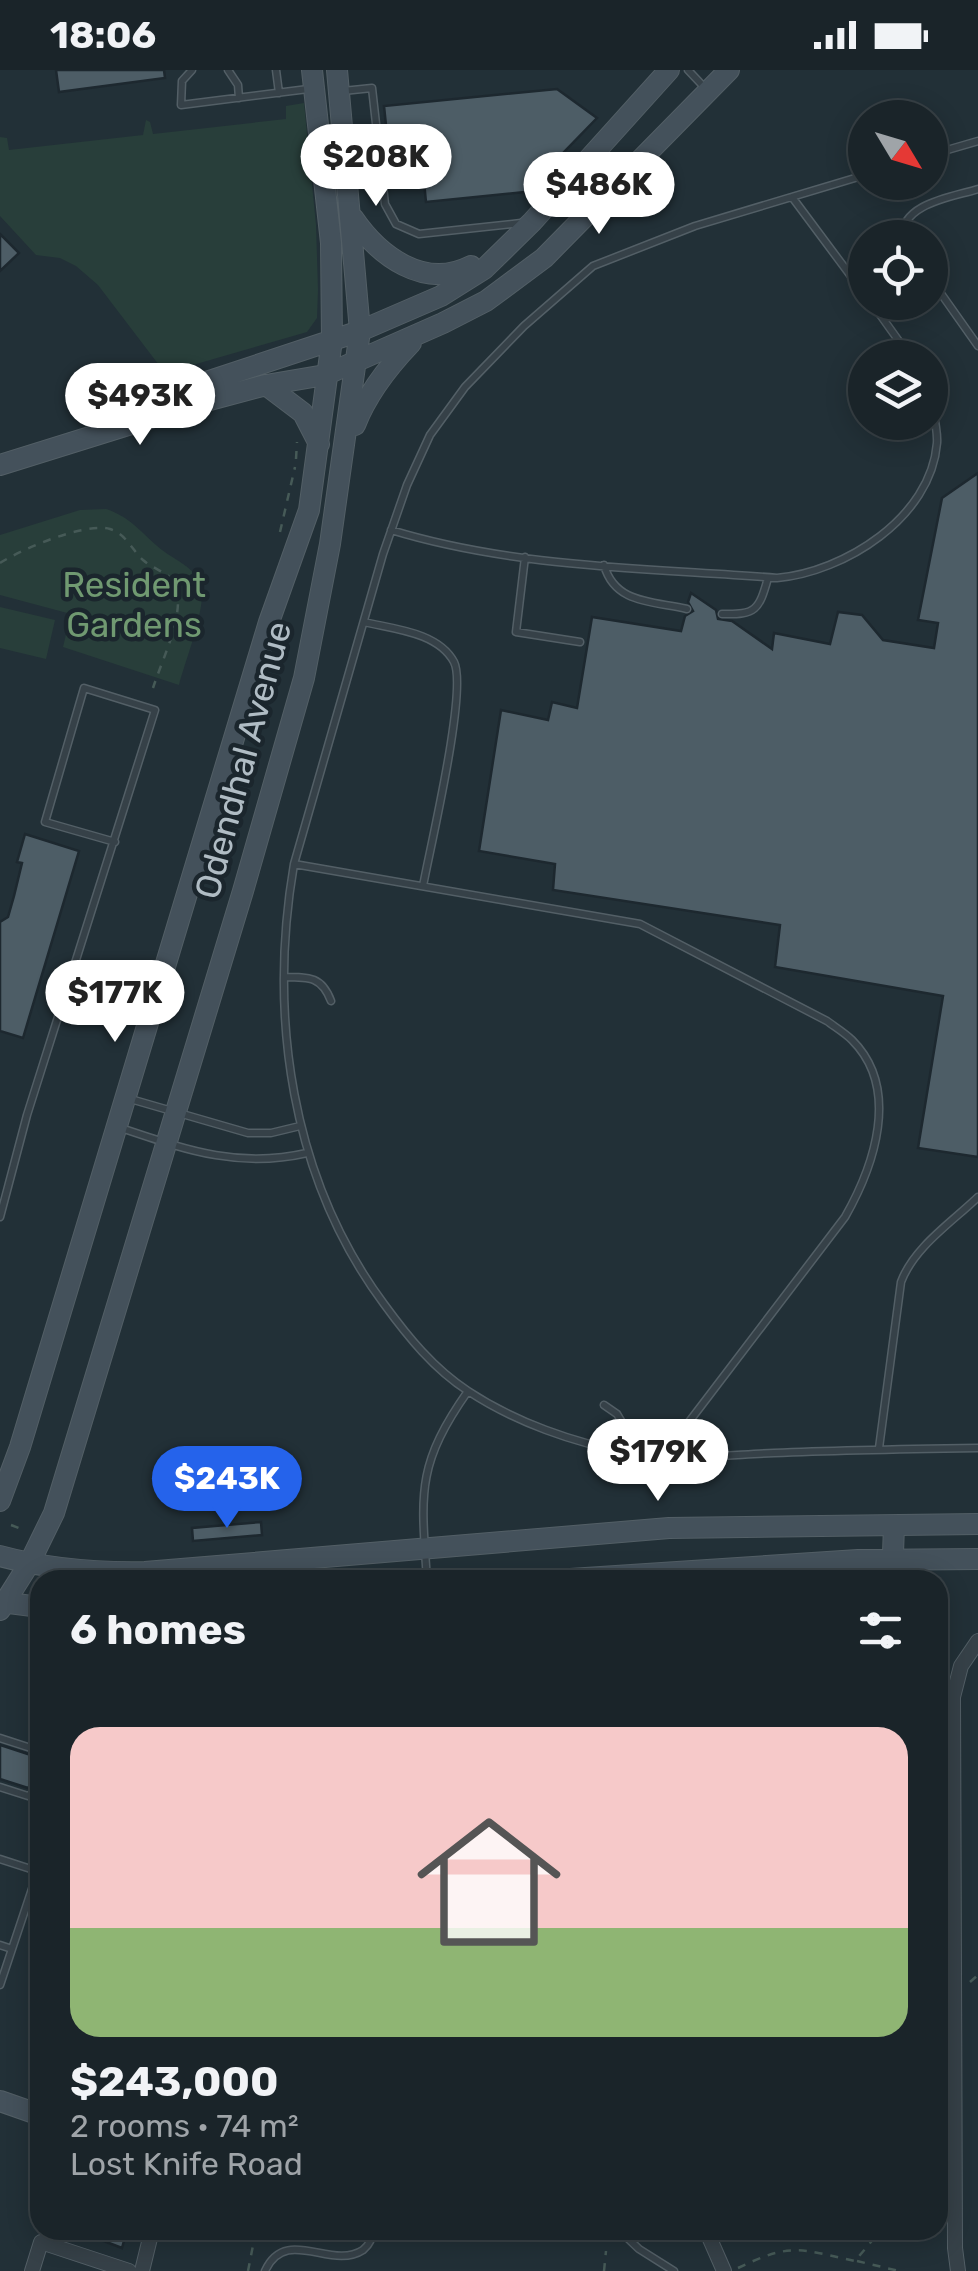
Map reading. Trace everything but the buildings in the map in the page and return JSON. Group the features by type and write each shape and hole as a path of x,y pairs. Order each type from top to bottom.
{"street":[{"path":"669,70 512,242 484,268 441,296 360,331 185,388 0,465 266,385 325,374 420,334 486,300 544,258 729,70"},
{"name":"Odendhal Avenue","path":"0,1501 20,1447 269,622 308,510 332,340 331,243 313,79"},
{"name":"Odendhal Avenue","path":"2,1605 29,1564 54,1513 304,678 330,544 360,331 338,80"},
{"path":"352,216 388,257 426,272 451,274 464,270 512,242"},
{"path":"342,460 361,408 392,363 420,334"},
{"path":"266,385 303,413 319,444"},
{"path":"169,1570 669,1528 978,1524"},
{"path":"892,1570 894,1526"},
{"path":"0,1556 79,1570"},
{"path":"679,1570 892,1570 978,1559"},
{"path":"2,1605 30,1606"},
{"path":"958,2271 953,1697 961,1666 978,1641"},
{"path":"0,2101 30,2111"},
{"path":"142,2271 150,2240"},
{"path":"710,2240 724,2271"},
{"path":"32,2271 41,2242 129,2271"}],"lane":[{"path":"192,70 182,81 180,105 279,93 313,79"},
{"path":"276,70 279,93"},
{"path":"688,70 707,90"},
{"path":"232,71 239,98"},
{"path":"338,80 372,88 385,204 400,227 413,233 427,233 532,222"},
{"path":"948,150 978,141"},
{"path":"848,180 695,226 594,266 553,298 465,387 430,436 391,530 294,864 286,916 286,1030 300,1126 316,1183 368,1283 403,1330 438,1367 468,1391 556,1433 617,1450 662,1457 978,1448"},
{"path":"906,220 914,212 978,189"},
{"path":"792,197 848,272"},
{"path":"948,304 978,346"},
{"path":"391,530 432,542 525,558 768,578 803,576 871,544 909,506 923,488 937,440"},
{"path":"525,558 516,632 580,642"},
{"path":"604,565 608,579 622,594 686,609"},
{"path":"722,614 748,614 756,608 768,578"},
{"path":"364,622 422,636 442,648 454,663 456,703 423,886"},
{"path":"0,1217 28,1115 115,842 155,710 84,688 45,822 115,842"},
{"path":"294,864 640,924 827,1021 853,1041 876,1084 879,1113 876,1144 865,1182 845,1217 662,1457"},
{"path":"285,978 318,979 326,986 331,1001"},
{"path":"125,1097 248,1133 270,1134 300,1126"},
{"path":"115,1126 217,1156 259,1161 307,1153"},
{"path":"878,1448 905,1270 978,1198"},
{"path":"426,1570 422,1502 426,1472 434,1446 468,1391"},
{"path":"604,1405 618,1414 623,1424 617,1450"},
{"path":"0,1738 30,1748"},
{"path":"0,1787 30,1795"},
{"path":"0,1858 30,1866"},
{"path":"0,1985 30,1896"},
{"path":"948,1916 954,1918"},
{"path":"0,1946 12,1949"},
{"path":"948,1962 954,1964"},
{"path":"265,2271 276,2255 286,2250 332,2260 356,2255 371,2240"},
{"path":"630,2240 674,2271"}],"path":[{"path":"0,563 30,546 82,529 112,529 123,536 143,560 167,572 176,584 176,614 153,688"},
{"path":"11,1525 31,1533"},
{"path":"248,2271 254,2240"},
{"path":"855,2261 873,2240"},
{"path":"732,2271 772,2252 790,2249 900,2271"},
{"path":"604,2271 606,2251"}],"green space":[{"path":"304,103 318,290 317,318 307,332 165,373 98,285 60,258 36,255 0,216 0,137 7,138 9,150 143,135 146,120 153,134 286,119 286,106"},
{"name":"Resident Gardens","path":"106,509 129,521 190,569 201,586 201,607 179,685 63,647 71,614 0,595 0,535 80,510"},
{"path":"0,607 55,620 46,659 0,648"}]}
